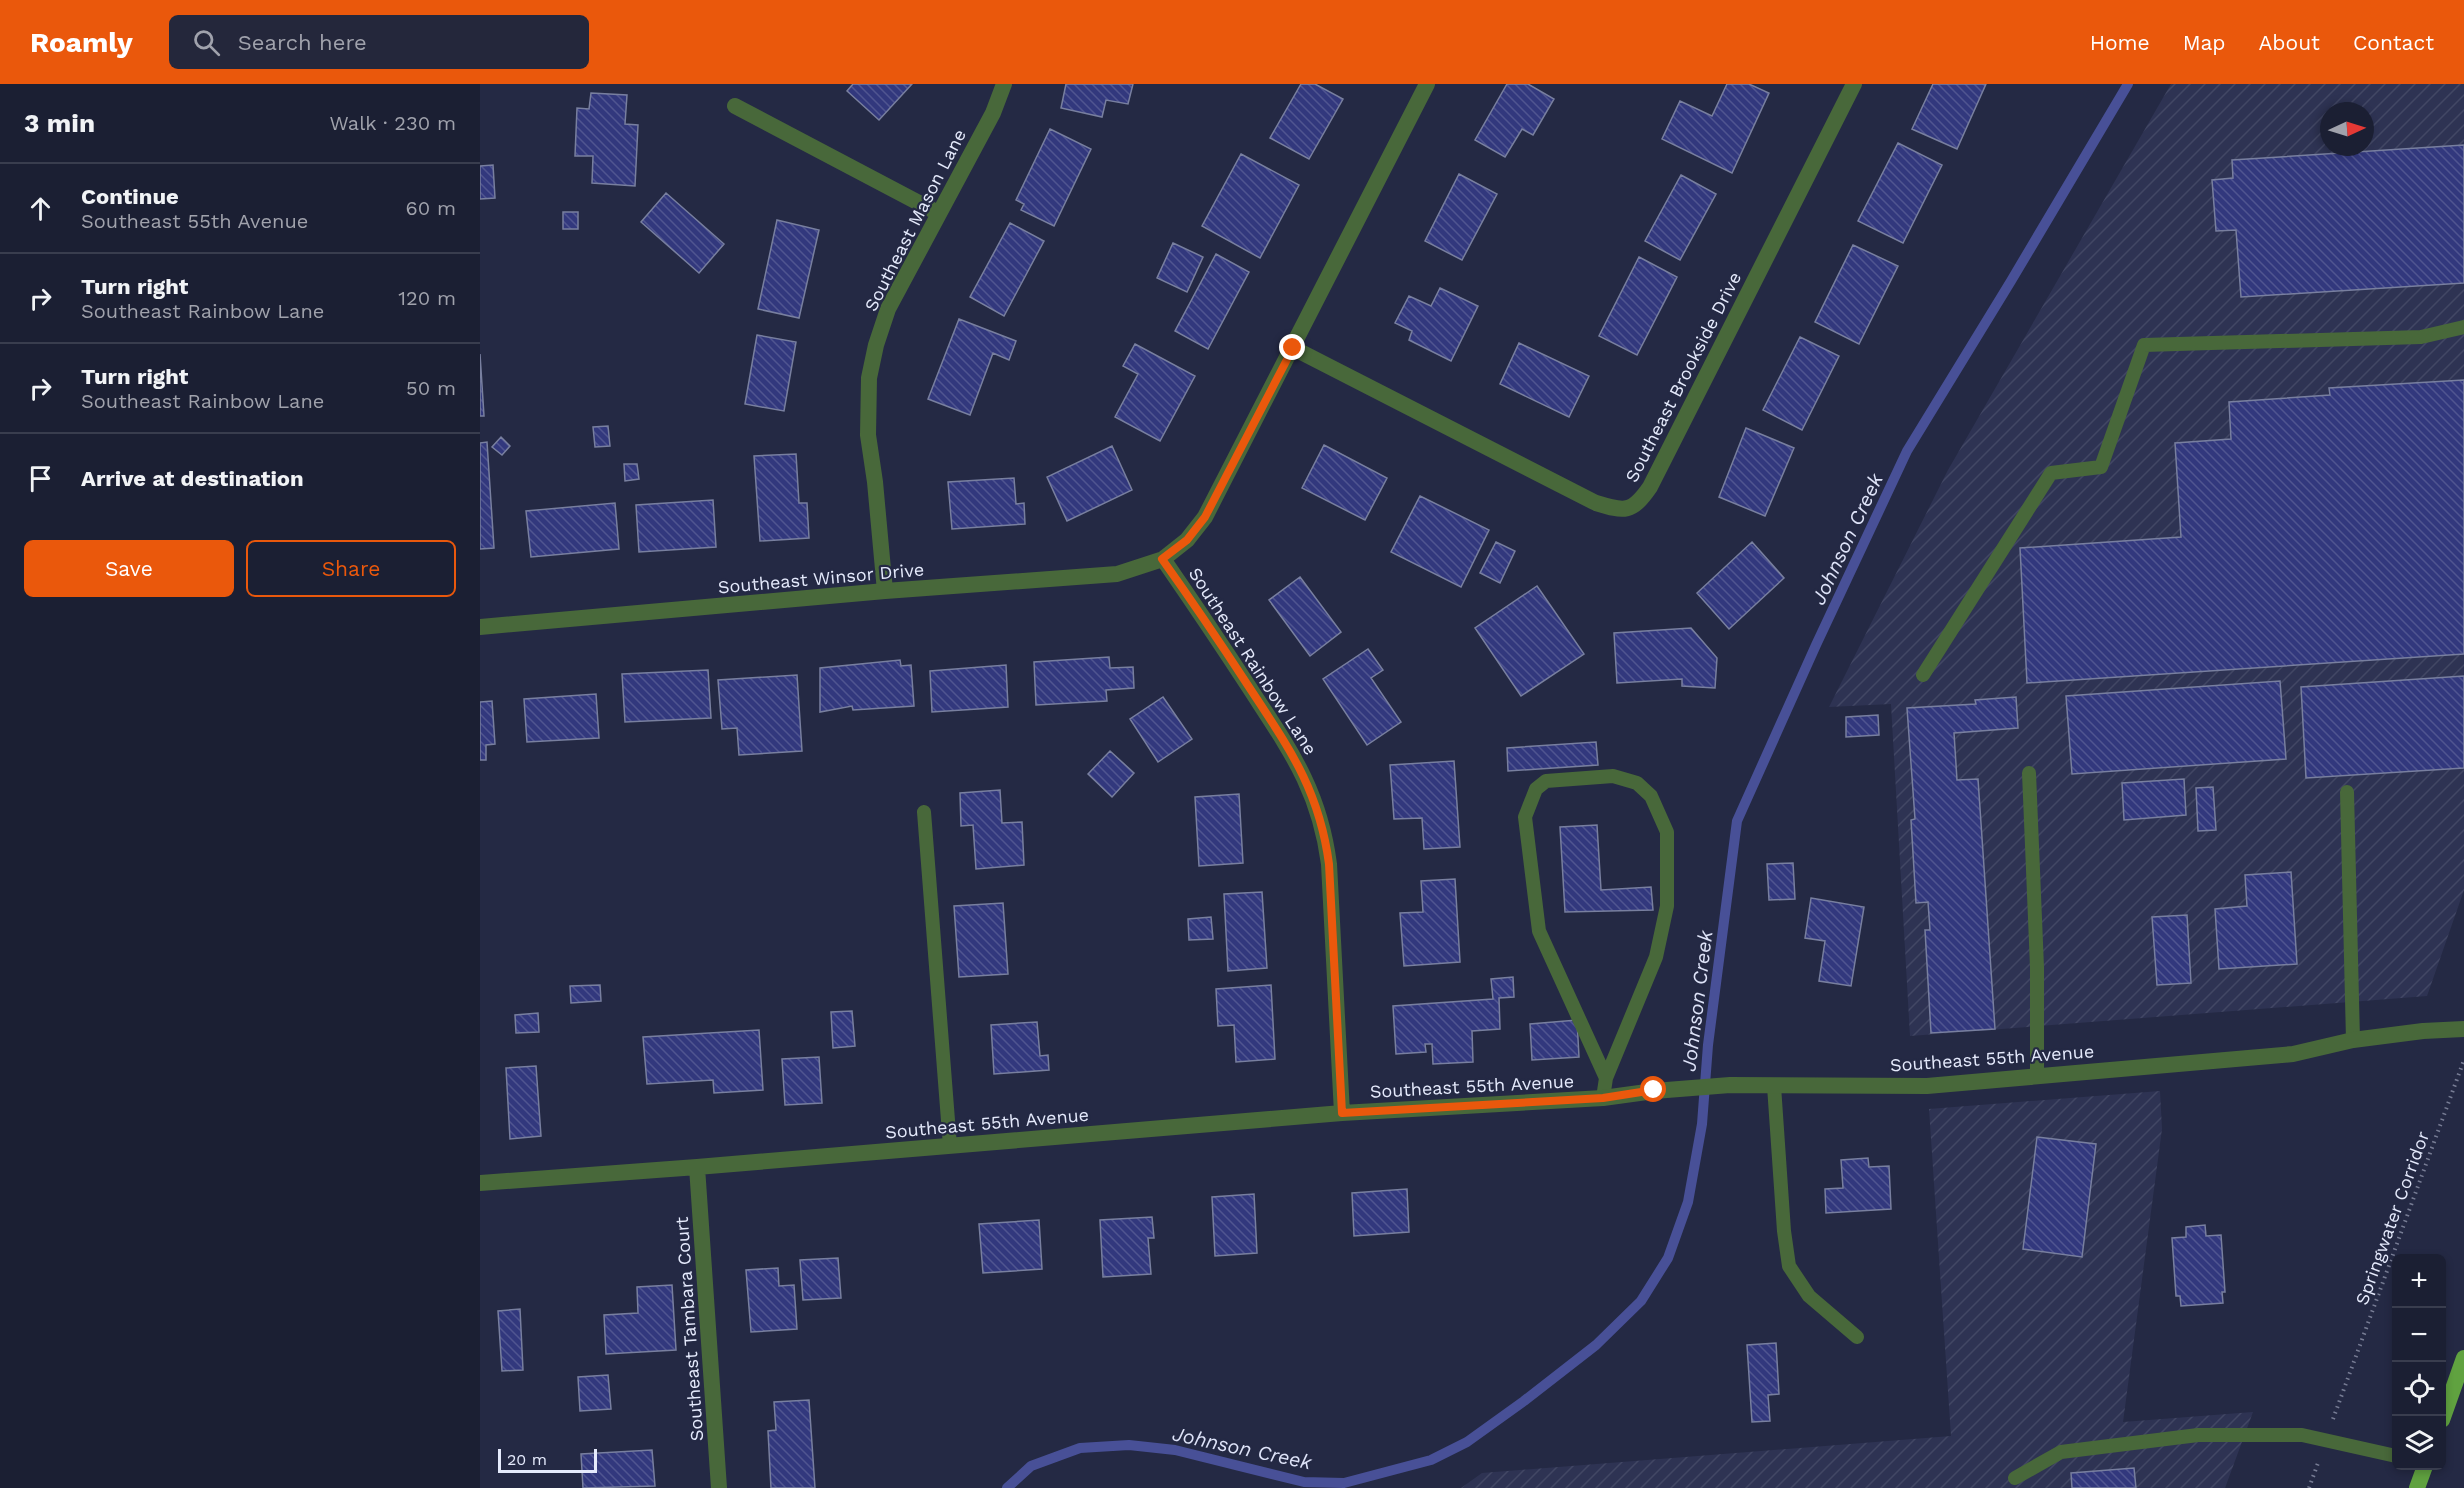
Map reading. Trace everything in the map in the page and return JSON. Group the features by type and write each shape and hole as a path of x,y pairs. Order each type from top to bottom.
{"main road":[{"path":"2443,1416 2464,1358"},
{"path":"2417,1488 2424,1470"}],"street":[{"name":"Southeast Mason Lane","path":"885,591 875,482 868,435 869,378 876,345 888,309 993,113 1004,84"},
{"name":"Southeast Rainbow Lane","path":"1342,1113 1329,864 1325,832 1318,809 1292,753 1162,559 1187,540 1205,517 1428,84"},
{"name":"Southeast Brookside Drive","path":"1293,348 1596,503 1618,509 1634,506 1650,487 1854,84"},
{"path":"735,106 938,213"},
{"name":"Southeast Winsor Drive","path":"480,627 885,591 1117,574 1162,559"},
{"name":"Southeast 55th Avenue","path":"480,1183 1342,1113 1603,1098 1654,1090 1730,1085 1927,1086 2293,1054 2353,1040 2423,1030 2464,1029"},
{"name":"Southeast Tambara Court","path":"697,1167 719,1488"}],"lane":[{"path":"1923,675 2051,473 2101,466 2144,345 2421,337 2464,327"},
{"path":"2029,773 2037,967 2037,1076"},
{"path":"1603,1098 1606,1078 1656,957 1667,906 1667,832 1651,796 1637,783 1613,776 1546,781 1536,789 1526,817 1539,930 1606,1078"},
{"path":"2347,792 2353,1040"},
{"path":"924,812 950,1146"},
{"path":"1774,1086 1784,1231 1790,1266 1809,1296 1857,1337"},
{"path":"2015,1478 2061,1452 2198,1435 2302,1434 2392,1454"}],"path":[{"name":"Springwater Corridor","path":"2346,1385 2464,1060"}],"shaded area":[{"path":"2171,84 2464,84 2464,890 2427,996 1910,1036 1891,704 1829,707 1948,470"},
{"path":"2160,1091 2162,1129 2123,1422 2253,1412 2225,1488 1461,1488 1482,1473 1951,1436 1929,1109"}],"building":[{"path":"853,84 912,84 879,120 847,91"},
{"path":"1066,84 1133,84 1128,104 1106,100 1102,117 1061,108"},
{"path":"1301,84 1315,84 1343,99 1309,159 1270,138"},
{"path":"1507,84 1528,84 1554,99 1533,135 1522,129 1505,157 1475,140"},
{"path":"1727,84 1749,84 1769,93 1732,173 1662,139 1680,101 1712,116"},
{"path":"1933,84 1986,84 1957,149 1912,129"},
{"path":"591,93 627,95 625,124 638,125 635,186 592,183 593,156 575,156 577,108 589,109"},
{"path":"1050,129 1091,149 1054,226 1021,210 1024,204 1016,200"},
{"path":"1898,143 1942,165 1903,243 1858,221"},
{"path":"2464,145 2464,283 2241,297 2236,230 2216,231 2212,180 2233,178 2232,160 2320,154 2374,156 2374,151"},
{"path":"1241,154 1299,185 1260,258 1202,226"},
{"path":"493,165 495,198 480,199 480,166"},
{"path":"1459,174 1497,194 1462,260 1425,241"},
{"path":"1681,175 1716,194 1680,260 1645,241"},
{"path":"666,193 724,244 699,273 641,222"},
{"path":"563,212 578,212 578,229 563,229"},
{"path":"777,220 819,230 799,318 758,309"},
{"path":"1010,223 1044,241 1004,316 970,297"},
{"path":"1173,243 1203,257 1187,292 1157,278"},
{"path":"1853,245 1898,266 1859,344 1815,322"},
{"path":"1216,254 1249,272 1208,349 1175,331"},
{"path":"1639,257 1677,277 1637,355 1599,336"},
{"path":"1440,288 1478,306 1451,361 1409,340 1412,331 1395,323 1409,296 1431,306"},
{"path":"959,319 1016,341 1009,360 993,353 970,415 928,399"},
{"path":"757,335 796,342 784,411 745,404"},
{"path":"1800,337 1839,356 1802,430 1763,410"},
{"path":"1519,343 1589,376 1569,417 1500,384"},
{"path":"1135,344 1195,376 1160,441 1115,417 1138,374 1123,366"},
{"path":"480,354 484,416 480,416"},
{"path":"2464,380 2464,654 2027,683 2020,548 2181,537 2175,443 2231,439 2229,402 2330,395 2329,388"},
{"path":"608,426 610,446 595,447 593,427"},
{"path":"1746,428 1794,448 1765,516 1719,497"},
{"path":"501,437 510,446 502,455 492,447"},
{"path":"487,442 494,548 480,549 480,443"},
{"path":"1324,445 1387,478 1365,520 1302,488"},
{"path":"1112,446 1132,490 1067,521 1047,477"},
{"path":"796,454 799,503 807,503 809,538 760,541 754,456"},
{"path":"624,464 637,464 639,479 625,481"},
{"path":"1014,478 1016,504 1024,503 1025,524 952,529 948,482"},
{"path":"1420,496 1489,530 1461,587 1391,552"},
{"path":"713,500 716,547 639,552 636,505"},
{"path":"615,503 619,549 531,557 526,511"},
{"path":"1496,542 1515,551 1500,583 1480,573"},
{"path":"1752,542 1784,578 1729,629 1697,593"},
{"path":"1300,577 1341,632 1310,656 1269,600"},
{"path":"1537,586 1584,654 1521,696 1475,628"},
{"path":"1691,628 1717,658 1715,688 1682,686 1682,679 1617,683 1614,633"},
{"path":"1368,649 1383,670 1371,678 1401,722 1367,745 1323,679"},
{"path":"1109,657 1110,668 1133,667 1134,688 1106,690 1107,701 1036,705 1034,662"},
{"path":"900,660 901,666 911,665 914,706 853,710 852,706 820,712 820,668"},
{"path":"1006,665 1008,707 932,712 930,671"},
{"path":"708,670 711,718 625,722 622,674"},
{"path":"797,675 802,751 739,755 737,728 722,729 718,680"},
{"path":"2464,676 2464,768 2306,778 2301,687"},
{"path":"2280,681 2286,759 2072,774 2066,696"},
{"path":"596,694 599,738 527,742 524,699"},
{"path":"1163,697 1192,739 1158,762 1130,719"},
{"path":"2016,697 2018,728 1954,733 1957,780 1978,779 1995,1029 1931,1033 1925,930 1930,930 1928,902 1916,903 1911,820 1915,819 1907,708 1976,704 1975,700"},
{"path":"492,701 495,744 486,745 486,760 480,760 480,702"},
{"path":"1878,715 1879,735 1846,737 1846,717"},
{"path":"1596,742 1598,765 1508,771 1507,748"},
{"path":"1110,751 1134,773 1112,797 1088,774"},
{"path":"1454,761 1460,847 1424,849 1422,818 1394,819 1390,765"},
{"path":"2184,779 2186,815 2124,820 2122,783"},
{"path":"2213,787 2216,830 2198,831 2196,788"},
{"path":"1000,790 1002,823 1022,822 1024,865 976,869 973,825 961,826 960,793"},
{"path":"1239,794 1243,863 1199,866 1195,797"},
{"path":"1597,825 1601,890 1651,887 1653,910 1565,912 1560,827"},
{"path":"1793,863 1795,899 1769,900 1767,864"},
{"path":"2291,872 2297,964 2219,969 2215,909 2247,906 2245,875"},
{"path":"1455,879 1460,962 1404,966 1400,913 1423,912 1421,881"},
{"path":"1262,892 1267,968 1228,971 1224,894"},
{"path":"1811,898 1864,907 1851,986 1819,981 1825,941 1805,938"},
{"path":"1003,903 1008,974 959,977 954,906"},
{"path":"2187,915 2191,983 2157,985 2152,917"},
{"path":"1211,917 1213,939 1189,940 1188,919"},
{"path":"1513,977 1514,997 1499,998 1500,1029 1472,1031 1473,1062 1433,1064 1432,1044 1425,1044 1426,1052 1396,1054 1393,1006 1493,999 1491,979"},
{"path":"600,985 601,1001 571,1003 570,986"},
{"path":"1271,985 1275,1059 1236,1062 1234,1025 1218,1026 1216,989"},
{"path":"852,1011 855,1046 833,1048 831,1012"},
{"path":"538,1013 539,1032 516,1033 515,1015"},
{"path":"1577,1020 1579,1057 1532,1060 1530,1024"},
{"path":"1037,1022 1040,1056 1048,1055 1049,1070 994,1074 991,1025"},
{"path":"759,1030 763,1090 714,1093 713,1080 647,1084 643,1037"},
{"path":"819,1057 822,1103 785,1105 782,1059"},
{"path":"536,1066 541,1136 510,1139 506,1068"},
{"path":"2037,1137 2096,1144 2082,1257 2023,1249"},
{"path":"1868,1158 1869,1167 1889,1166 1891,1209 1826,1213 1825,1189 1843,1188 1841,1160"},
{"path":"1407,1189 1409,1232 1354,1236 1352,1193"},
{"path":"1254,1194 1257,1253 1215,1256 1212,1197"},
{"path":"1152,1217 1154,1238 1148,1238 1151,1274 1103,1277 1100,1220"},
{"path":"1039,1220 1042,1269 983,1273 979,1224"},
{"path":"2205,1225 2206,1236 2221,1235 2225,1292 2222,1292 2223,1303 2181,1306 2180,1296 2176,1296 2172,1238 2186,1237 2186,1227"},
{"path":"838,1258 841,1298 803,1300 800,1260"},
{"path":"778,1268 779,1286 794,1285 797,1329 751,1332 746,1270"},
{"path":"672,1285 676,1350 606,1354 604,1315 638,1313 637,1287"},
{"path":"520,1309 523,1370 502,1371 498,1311"},
{"path":"1776,1343 1779,1394 1768,1395 1770,1421 1752,1422 1747,1345"},
{"path":"608,1375 611,1409 580,1411 578,1377"},
{"path":"809,1400 815,1488 771,1488 768,1431 776,1430 774,1402"},
{"path":"652,1450 655,1486 583,1488 581,1454"},
{"path":"2134,1468 2136,1488 2072,1488 2071,1473"}],"waterway":[{"name":"Johnson Creek","path":"1007,1488 1031,1466 1080,1448 1129,1445 1175,1450 1304,1482 1344,1483 1431,1460 1467,1442 1524,1401 1596,1345 1641,1301 1668,1258 1688,1202 1702,1124 1708,1045 1737,821 1907,451 2128,84"}],"route":[{"path":"1293,348 1205,517 1187,540 1162,559 1202,615 1292,753 1318,809 1325,832 1329,864 1342,1113 1603,1098 1654,1090"}]}
